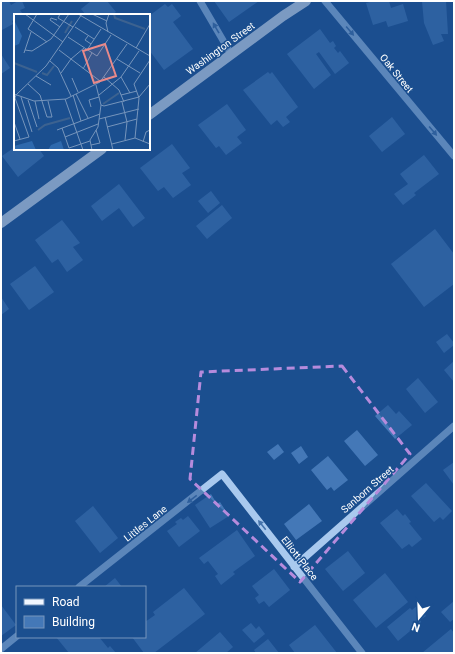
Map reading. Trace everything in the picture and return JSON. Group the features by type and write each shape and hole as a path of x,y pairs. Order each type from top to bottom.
{"main road":[{"name":"Washington Street","path":"150,114 283,16 306,1"},
{"path":"1,224 101,150"}],"street":[{"path":"200,1 232,54"},
{"name":"Oak Street","path":"325,1 454,156"},
{"name":"Sanborn Street","path":"294,566 454,426"},
{"name":"Elliott Place","path":"222,474 362,653"},
{"name":"Littles Lane","path":"81,586 222,474"},
{"path":"1,649 16,637"}],"highlighted area":[{"path":"342,366 410,454 300,582 190,479 201,372"}],"building":[{"path":"1,1 9,1 11,5 18,1 22,1 25,8 20,10 22,13 14,14 14,20 12,21 13,24 2,30"},
{"path":"91,1 107,1 116,12 113,14 85,14 81,9"},
{"path":"214,1 259,1 229,22"},
{"path":"374,1 389,1 391,8 403,4 408,21 388,27 386,21 373,25 366,3"},
{"path":"422,1 446,1 448,34 441,34 444,41 433,45 424,23"},
{"path":"165,4 168,7 172,4 181,16 173,22 193,49 164,70 150,51 150,15"},
{"path":"320,29 330,43 333,41 336,46 334,48 338,53 340,51 349,63 335,74 319,52 316,54 331,75 314,89 287,54"},
{"path":"1,54 10,68 1,74"},
{"path":"268,72 270,74 272,72 298,107 286,117 290,122 283,127 277,120 271,125 243,90"},
{"path":"227,104 246,130 237,137 242,143 226,155 219,146 216,148 198,125"},
{"path":"392,117 405,134 382,152 369,136"},
{"path":"172,144 190,168 182,173 191,185 173,198 164,187 158,191 140,168"},
{"path":"14,148 14,150 40,150 44,156 18,177 2,156"},
{"path":"424,155 439,174 414,193 416,195 403,205 394,194 408,184 400,174"},
{"path":"119,184 145,218 133,227 119,208 102,221 91,206"},
{"path":"211,191 220,203 208,213 198,201"},
{"path":"222,205 232,218 207,239 196,226"},
{"path":"62,220 80,243 73,247 83,260 67,272 58,259 52,263 35,240"},
{"path":"435,229 454,254 454,284 424,307 391,264"},
{"path":"35,266 54,292 29,310 10,284"},
{"path":"1,297 9,309 1,315"},
{"path":"447,334 454,345 444,353 436,342"},
{"path":"454,361 454,382 444,370"},
{"path":"418,378 438,402 425,413 406,389"},
{"path":"388,405 396,414 399,411 412,425 395,439 375,416"},
{"path":"357,430 378,455 365,466 344,441"},
{"path":"278,444 284,452 274,460 267,452"},
{"path":"301,446 308,457 299,464 291,453"},
{"path":"328,456 348,480 334,491 331,487 327,490 311,470"},
{"path":"454,462 454,485 443,470"},
{"path":"426,483 452,511 443,520 440,517 434,522 411,496"},
{"path":"211,494 217,504 220,502 229,516 210,528 195,505"},
{"path":"309,504 322,521 296,540 284,524"},
{"path":"93,506 118,538 100,553 75,521"},
{"path":"397,509 403,516 405,514 411,522 409,523 422,539 412,547 409,544 402,549 380,523"},
{"path":"188,516 200,531 179,547 167,531 177,524 175,522 181,518 183,520"},
{"path":"237,530 255,556 233,572 235,574 221,585 215,576 218,574 208,561 204,564 199,558"},
{"path":"348,551 365,573 343,591 325,569"},
{"path":"274,569 290,590 269,607 264,601 259,604 255,598 259,595 252,586"},
{"path":"385,573 408,602 376,628 353,600"},
{"path":"115,578 121,586 105,586"},
{"path":"184,588 205,614 154,653 144,653 133,638 146,638 146,621 155,615 153,612"},
{"path":"454,601 454,619 450,622 441,612"},
{"path":"1,605 16,625 1,636"},
{"path":"418,605 426,616 398,641 387,627 410,608 412,610"},
{"path":"251,623 256,629 259,626 265,634 254,643 242,630"},
{"path":"315,625 337,653 295,653 289,645"},
{"path":"451,629 454,633 454,653 422,653"},
{"path":"220,632 233,647 226,653 195,653"},
{"path":"57,638 100,638 108,648 110,646 116,653 69,653"},
{"path":"268,639 279,653 256,653 254,650"}]}
